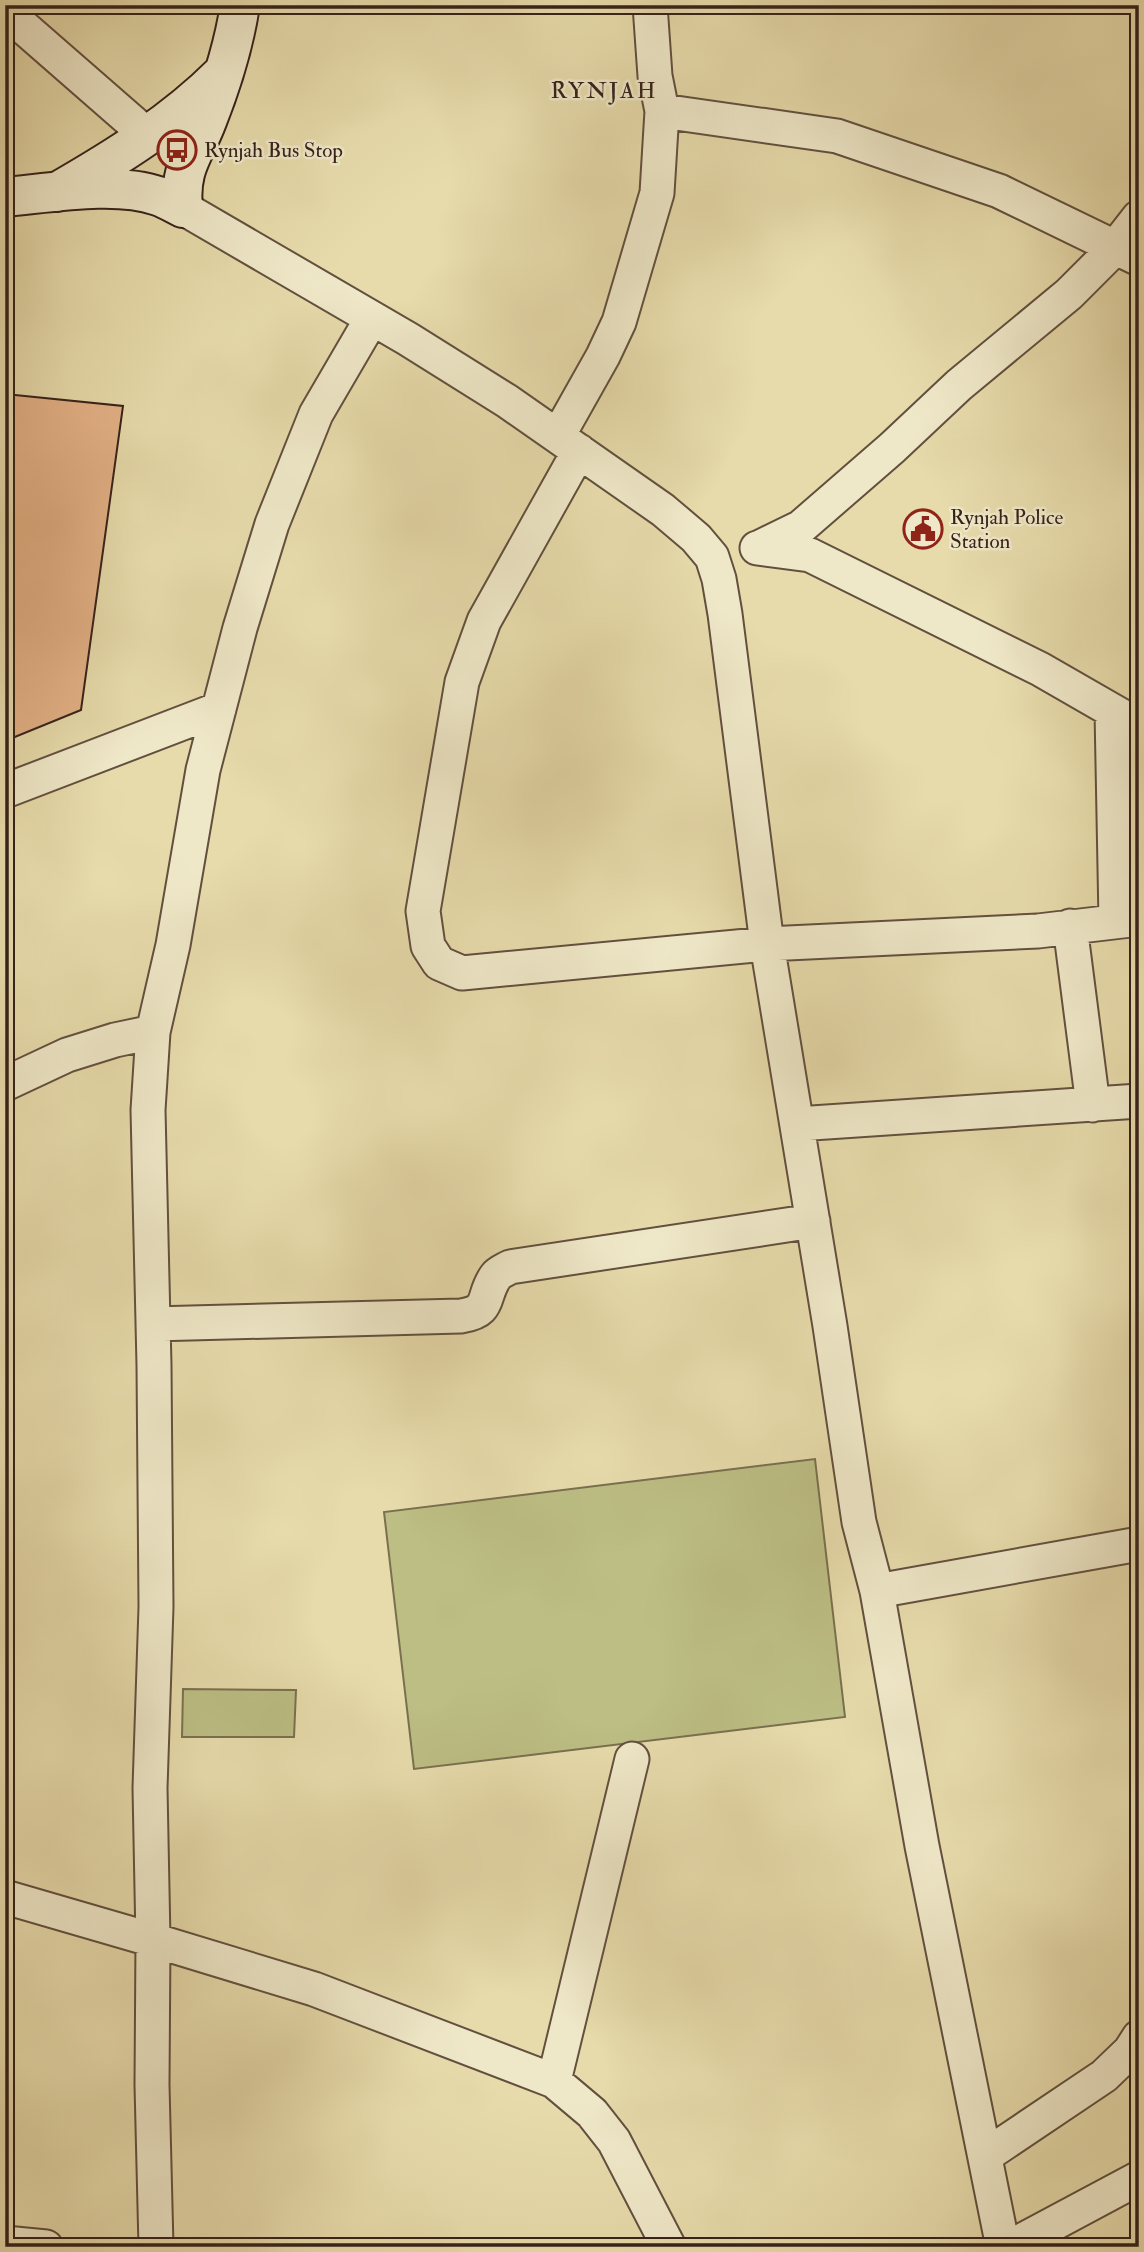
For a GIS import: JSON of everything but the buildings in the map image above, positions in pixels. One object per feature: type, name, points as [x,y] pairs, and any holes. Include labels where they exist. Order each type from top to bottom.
[{"type":"street","points":[[183,208],[181,191],[185,168],[207,123],[226,70],[240,5]]},
{"type":"street","points":[[650,5],[655,76],[662,111],[657,192],[619,322],[568,443],[484,621],[462,682],[423,911],[428,946],[439,963],[462,973],[767,944],[1038,931],[1128,919],[1125,719],[1040,669],[810,555],[758,548]]},
{"type":"street","points":[[5,11],[147,135]]},
{"type":"street","points":[[57,192],[167,122],[226,70]]},
{"type":"street","points":[[662,111],[838,136],[999,191],[1127,254]]},
{"type":"street","points":[[5,197],[105,189],[137,191],[158,196],[183,208],[372,318],[507,401],[663,510],[696,538],[712,557],[719,579],[730,649],[767,944],[859,1522],[877,1591],[922,1846],[1003,2247]]},
{"type":"street","points":[[715,565],[801,527],[960,385],[1069,294],[1127,254],[1139,217]]},
{"type":"street","points":[[156,2247],[150,1788],[156,1606],[148,1110],[153,1032],[173,945],[203,770],[240,628],[272,524],[316,414],[372,318]]},
{"type":"street","points":[[5,792],[219,709]]},
{"type":"street","points":[[1070,926],[1093,1105]]},
{"type":"street","points":[[5,1084],[67,1055],[153,1032]]},
{"type":"street","points":[[797,1124],[1139,1101]]},
{"type":"street","points":[[153,1324],[475,1314],[485,1304],[497,1275],[510,1267],[813,1221]]},
{"type":"street","points":[[877,1591],[1139,1544]]},
{"type":"street","points":[[554,2081],[632,1759]]},
{"type":"street","points":[[5,1897],[314,1989],[554,2081],[592,2113],[614,2141],[669,2247]]},
{"type":"street","points":[[985,2156],[1104,2077],[1130,2051],[1139,2037]]},
{"type":"street","points":[[1010,2247],[1139,2178]]},
{"type":"street","points":[[5,2243],[46,2247]]},
{"type":"green space","points":[[815,1459],[845,1717],[414,1769],[384,1512]]},
{"type":"green space","points":[[183,1689],[296,1690],[294,1737],[182,1737]]},
{"type":"place","name":"Rynjah Bus Stop","points":[[177,150]]},
{"type":"place","name":"Rynjah Police Station","points":[[923,529]]},
{"type":"district","name":"RYNJAH","points":[[604,90]]}]
